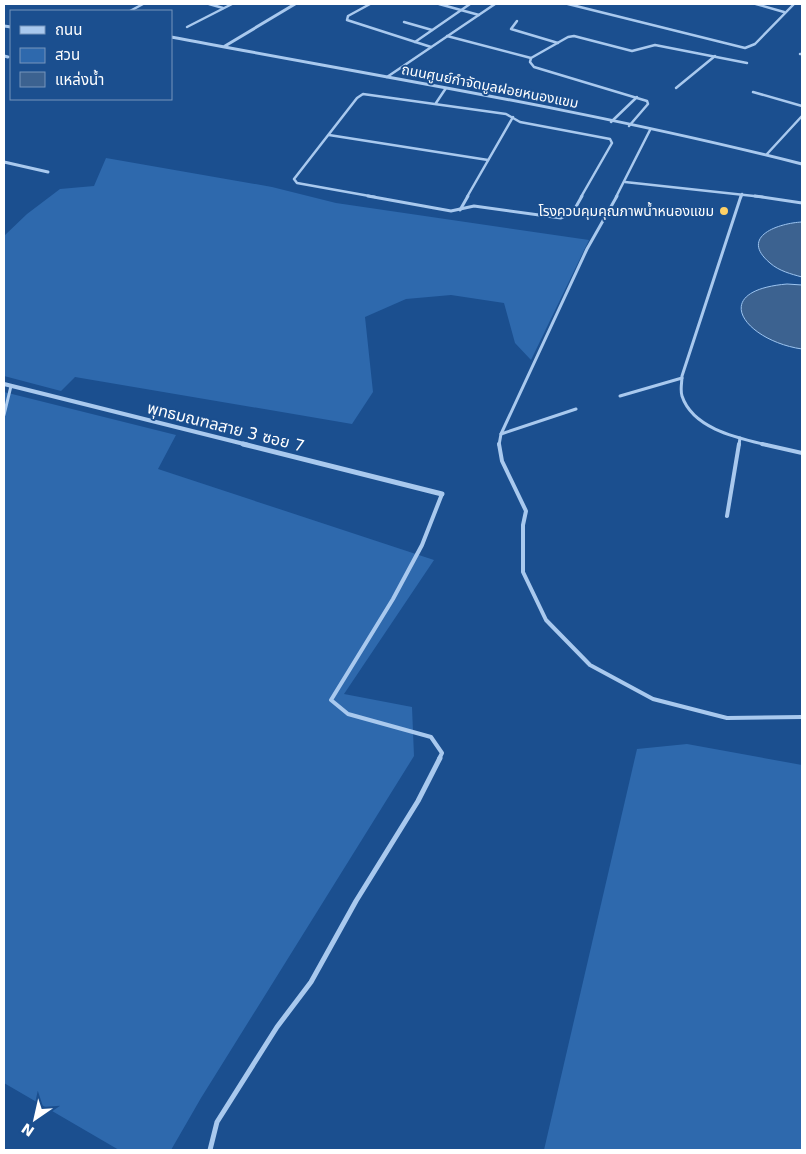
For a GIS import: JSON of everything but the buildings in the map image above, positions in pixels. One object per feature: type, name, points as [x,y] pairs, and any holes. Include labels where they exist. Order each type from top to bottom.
[{"type":"street","points":[[225,46],[295,4]]},
{"type":"street","name":"ถนนศูนย์กำจัดมูลฝอยหนองแขม","points":[[172,37],[446,88],[767,154],[802,164]]},
{"type":"street","points":[[4,56],[8,57]]},
{"type":"street","points":[[4,162],[48,172]]},
{"type":"street","name":"พุทธมณฑลสาย 3 ซอย 7","points":[[4,384],[442,494]]},
{"type":"lane","points":[[132,10],[143,4]]},
{"type":"lane","points":[[209,4],[224,8]]},
{"type":"lane","points":[[187,27],[232,4]]},
{"type":"lane","points":[[370,4],[348,16],[347,20],[431,47]]},
{"type":"lane","points":[[439,4],[479,15]]},
{"type":"lane","points":[[414,42],[470,4]]},
{"type":"lane","points":[[387,77],[495,4]]},
{"type":"lane","points":[[568,4],[740,48],[755,44],[784,12],[794,4]]},
{"type":"lane","points":[[756,4],[784,12]]},
{"type":"lane","points":[[518,21],[510,29],[558,43]]},
{"type":"lane","points":[[404,22],[432,30]]},
{"type":"lane","points":[[447,36],[530,58],[574,36],[632,51],[655,45],[747,63]]},
{"type":"lane","points":[[676,88],[714,56]]},
{"type":"lane","points":[[530,58],[530,62],[534,67],[647,101],[648,104],[630,126]]},
{"type":"lane","points":[[436,103],[446,88]]},
{"type":"lane","points":[[753,92],[802,106]]},
{"type":"lane","points":[[363,94],[436,103],[506,114],[532,124],[601,136],[610,139],[612,143],[573,212],[569,216],[561,218],[474,206],[451,211],[297,183],[294,179],[357,98],[363,94]]},
{"type":"lane","points":[[611,122],[637,97]]},
{"type":"lane","points":[[460,210],[513,118]]},
{"type":"lane","points":[[767,154],[802,118]]},
{"type":"lane","points":[[650,130],[625,182],[587,249],[501,434],[498,448],[502,461],[526,511],[523,525],[523,572],[546,620],[590,665],[653,699],[727,718],[802,717]]},
{"type":"lane","points":[[328,135],[488,160]]},
{"type":"lane","points":[[625,182],[742,194],[802,204]]},
{"type":"lane","points":[[742,194],[682,378],[682,395],[691,413],[714,428],[740,438],[802,454]]},
{"type":"lane","points":[[620,396],[682,378]]},
{"type":"lane","points":[[4,415],[11,386]]},
{"type":"lane","points":[[501,434],[576,409]]},
{"type":"lane","points":[[727,516],[740,438]]},
{"type":"lane","points":[[210,1150],[216,1122],[277,1027],[312,982],[356,902],[418,801],[442,753],[431,737],[348,714],[331,700],[393,599],[422,545],[442,494]]},
{"type":"green space","points":[[106,158],[272,187],[336,203],[589,240],[531,360],[515,343],[504,303],[451,295],[406,299],[365,317],[373,392],[352,424],[75,377],[61,391],[4,376],[4,236],[27,214],[60,189],[94,186]]},
{"type":"green space","points":[[4,392],[176,435],[158,469],[434,560],[344,694],[412,707],[414,756],[201,1098],[171,1150],[119,1150],[4,1083]]},
{"type":"green space","points":[[687,744],[802,765],[802,1150],[544,1150],[637,749]]},
{"type":"water","points":[[802,222],[802,277],[785,272],[774,266],[761,254],[758,245],[760,238],[774,228]]},
{"type":"water","points":[[787,284],[802,285],[802,349],[782,344],[765,336],[751,327],[743,316],[741,306],[747,296],[762,288]]},
{"type":"place","name":"โรงควบคุมคุณภาพน้ำหนองแขม","points":[[724,211]]}]
